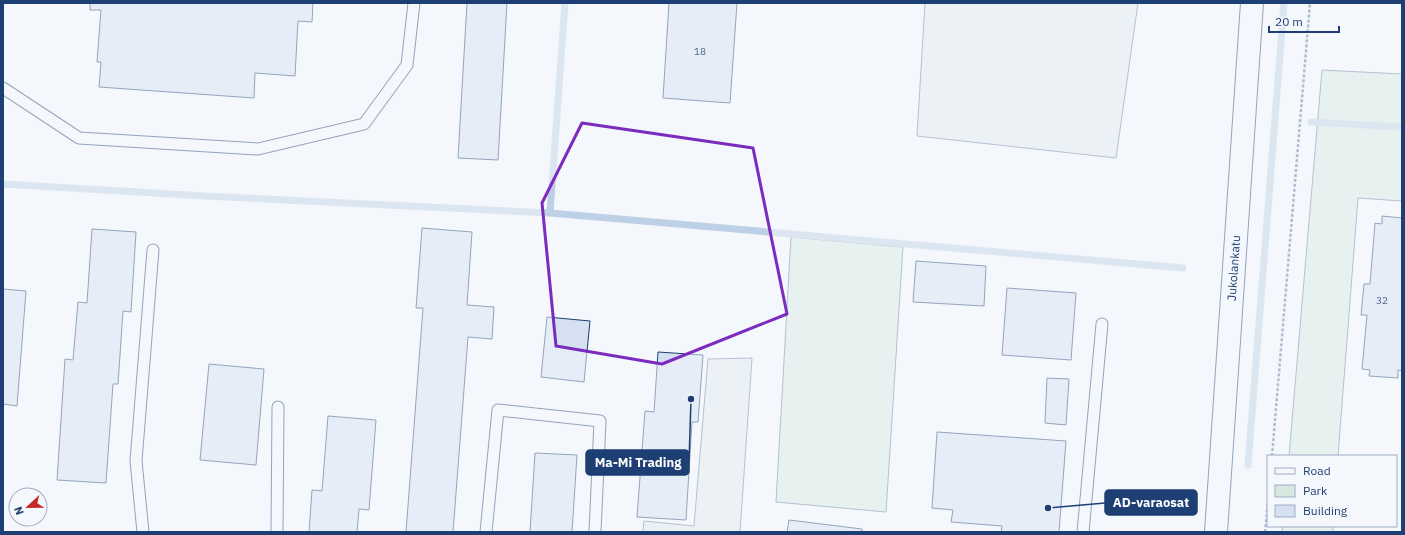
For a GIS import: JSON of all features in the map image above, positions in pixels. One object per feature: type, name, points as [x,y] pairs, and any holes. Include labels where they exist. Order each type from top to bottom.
[{"type":"main road","name":"Jukolankatu","points":[[1216,532],[1252,3]]},
{"type":"lane","points":[[3,88],[79,138],[258,149],[364,124],[408,65],[414,3]]},
{"type":"lane","points":[[143,532],[136,461],[153,250]]},
{"type":"lane","points":[[1083,532],[1102,324]]},
{"type":"lane","points":[[277,532],[278,407]]},
{"type":"lane","points":[[486,532],[498,410],[600,421],[595,532]]},
{"type":"path","points":[[1272,455],[1310,3]]},
{"type":"path","points":[[1266,532],[1267,517]]},
{"type":"highlighted area","points":[[582,123],[753,148],[787,314],[662,364],[556,346],[542,203]]},
{"type":"green space","points":[[1322,70],[1402,74],[1402,201],[1358,198],[1338,455],[1289,455]]},
{"type":"green space","points":[[791,237],[903,247],[886,512],[776,502]]},
{"type":"green space","points":[[1283,527],[1333,527],[1333,532],[1282,532]]},
{"type":"shaded area","points":[[925,3],[1138,3],[1116,158],[917,136]]},
{"type":"shaded area","points":[[752,358],[740,532],[643,532],[644,521],[694,526],[708,359]]},
{"type":"building","points":[[90,3],[313,3],[312,22],[298,21],[295,76],[255,73],[254,98],[99,87],[101,62],[97,62],[101,10],[90,10]]},
{"type":"building","points":[[467,3],[507,3],[498,160],[458,158]]},
{"type":"building","points":[[669,3],[737,3],[730,103],[663,98]]},
{"type":"building","points":[[1382,216],[1402,218],[1402,371],[1398,370],[1398,378],[1369,376],[1370,370],[1362,369],[1367,315],[1361,315],[1364,284],[1370,284],[1375,223],[1382,224]]},
{"type":"building","points":[[422,228],[472,232],[467,305],[494,307],[492,339],[468,337],[453,532],[406,532],[423,308],[416,308]]},
{"type":"building","points":[[92,229],[136,232],[131,312],[123,311],[118,384],[113,384],[106,483],[57,480],[65,359],[73,360],[78,302],[87,303]]},
{"type":"building","points":[[916,261],[986,266],[984,306],[913,302]]},
{"type":"building","points":[[1007,288],[1076,293],[1071,360],[1002,355]]},
{"type":"building","points":[[3,289],[26,291],[17,406],[3,404]]},
{"type":"building","points":[[547,317],[590,321],[584,382],[541,377]]},
{"type":"building","points":[[658,352],[703,355],[698,422],[692,422],[686,520],[637,517],[645,411],[654,412]]},
{"type":"building","points":[[209,364],[264,369],[256,465],[200,460]]},
{"type":"building","points":[[1047,378],[1069,379],[1066,425],[1045,423]]},
{"type":"building","points":[[328,416],[376,420],[369,510],[359,509],[357,532],[309,532],[312,490],[322,491]]},
{"type":"building","points":[[937,432],[1066,441],[1059,532],[1001,532],[1002,526],[951,522],[953,510],[932,508]]},
{"type":"building","points":[[535,453],[577,455],[572,532],[530,532]]},
{"type":"building","points":[[789,520],[862,529],[862,532],[787,532]]},
{"type":"waterway","points":[[550,213],[565,3]]},
{"type":"waterway","points":[[1248,465],[1284,3]]},
{"type":"waterway","points":[[1311,122],[1402,127]]},
{"type":"waterway","points":[[3,184],[205,196],[550,213],[1183,268]]},
{"type":"place","name":"Ma-Mi Trading","points":[[691,399]]},
{"type":"place","name":"AD-varaosat","points":[[1048,508]]}]
